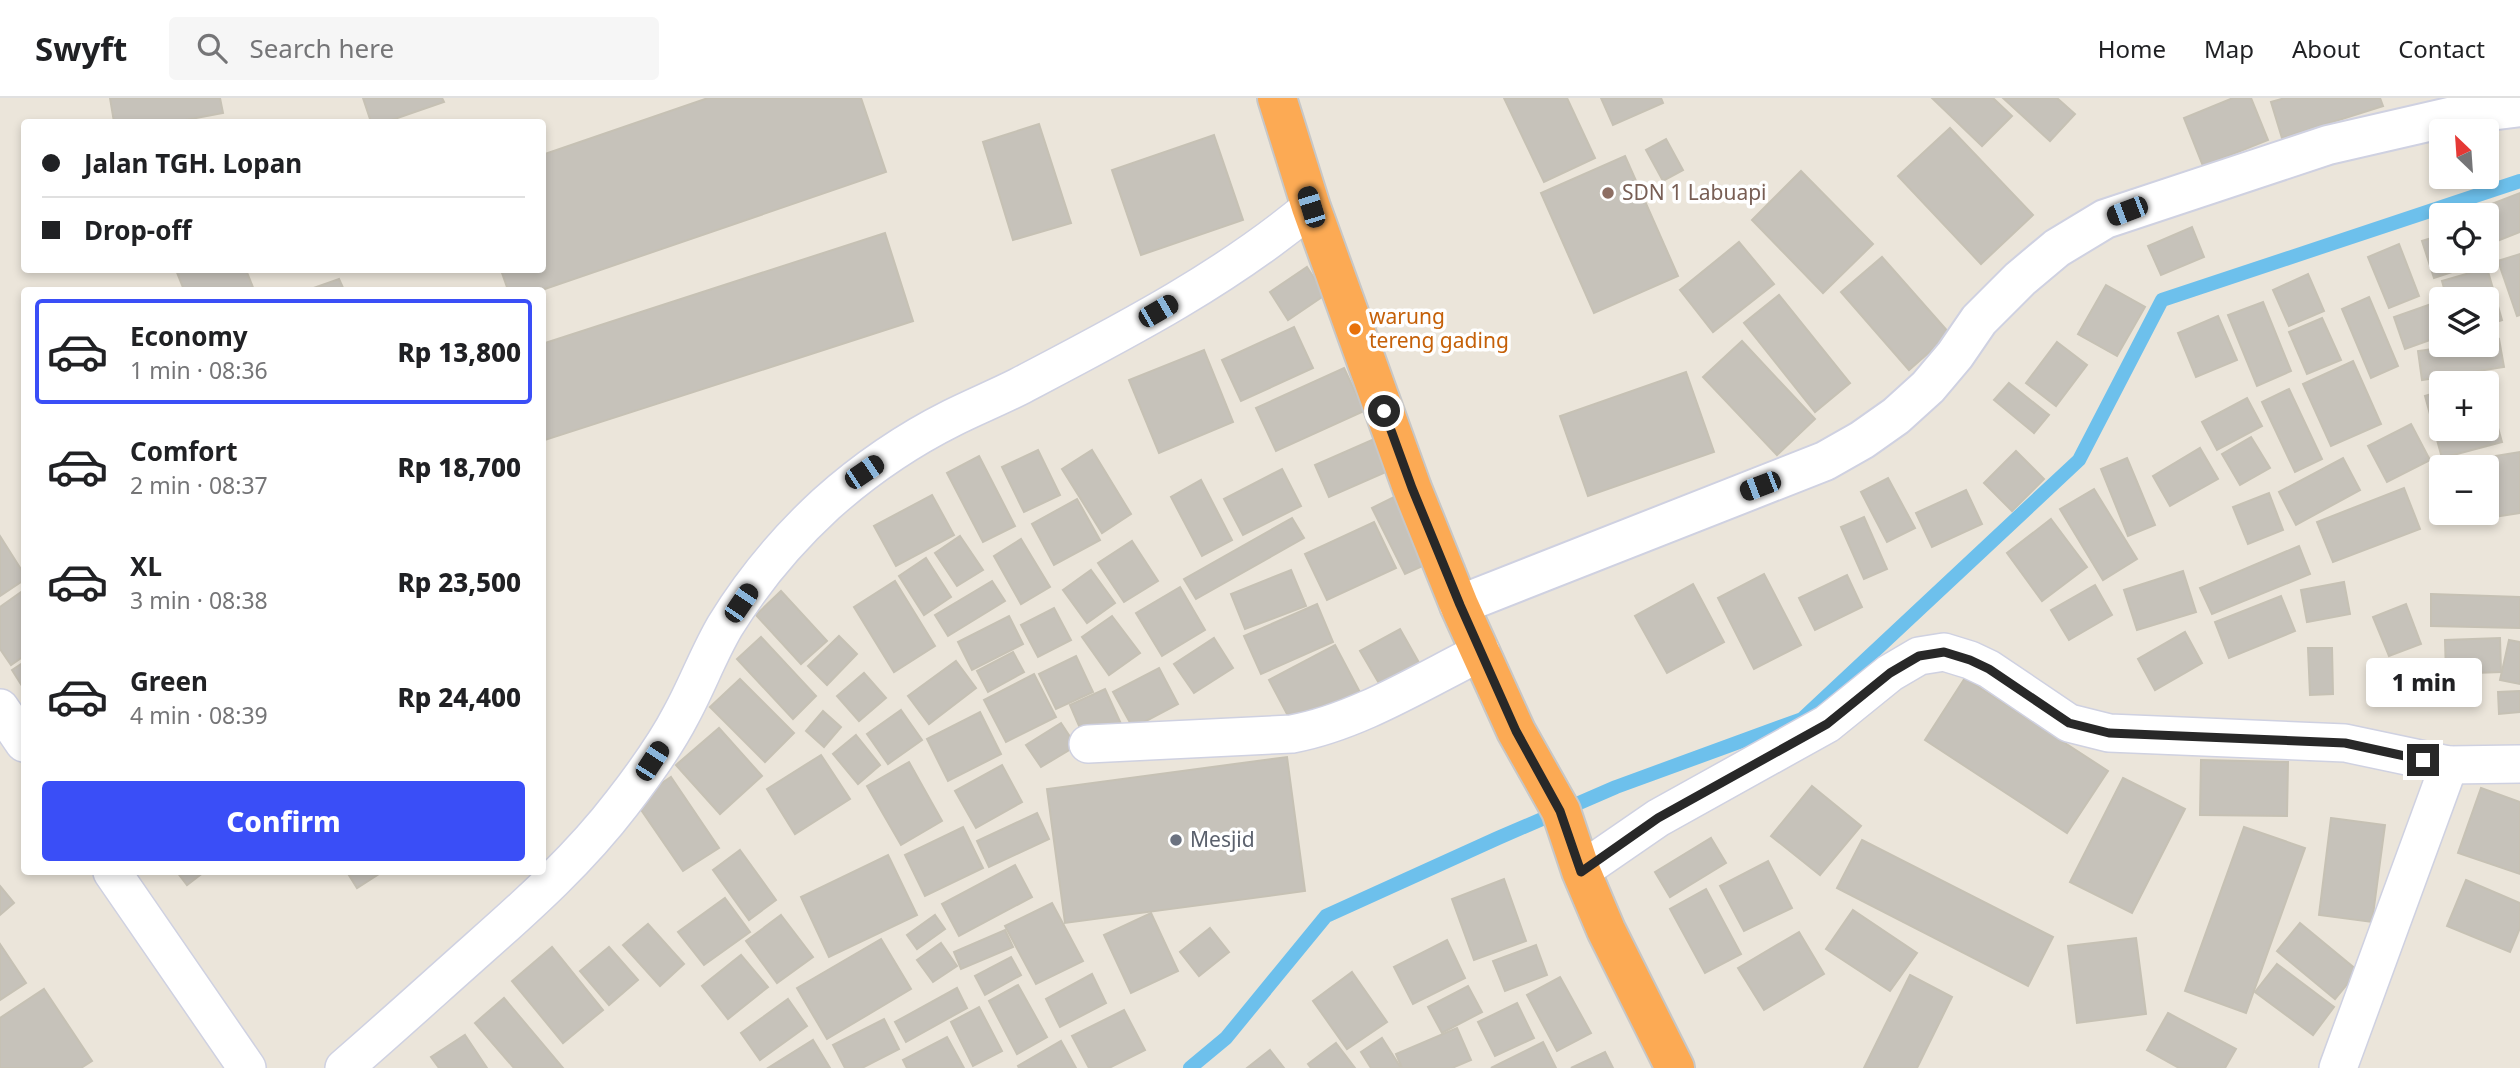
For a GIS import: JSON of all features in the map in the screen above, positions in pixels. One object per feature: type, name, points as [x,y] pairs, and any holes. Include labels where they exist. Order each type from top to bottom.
[{"type":"highway","points":[[1278,98],[1311,207],[1412,488],[1516,731],[1560,811],[1605,930],[1675,1068]]},
{"type":"street","points":[[1460,605],[1815,465],[1862,440],[1896,416],[1928,387],[1955,355],[1979,320],[2020,279],[2056,248],[2105,219],[2328,145],[2458,115],[2520,107]]},
{"type":"street","points":[[344,1068],[551,884],[587,846],[637,783],[681,717],[726,624],[748,592],[789,542],[825,505],[864,472],[907,443],[951,418],[999,397],[1091,349],[1181,298],[1269,242],[1311,207]]},
{"type":"street","points":[[1088,744],[1292,734],[1318,729],[1347,718],[1481,652]]},
{"type":"street","points":[[1581,872],[1658,818],[1827,724],[1890,673],[1919,656],[1944,652],[1989,669],[2069,723],[2109,733],[2345,743],[2449,765],[2520,764]]},
{"type":"street","points":[[0,708],[21,739]]},
{"type":"street","points":[[2338,1068],[2449,765]]},
{"type":"street","points":[[114,875],[247,1068]]},
{"type":"building","points":[[110,98],[220,98],[223,113],[191,119],[114,119]]},
{"type":"building","points":[[363,98],[442,98],[444,102],[395,119],[370,119]]},
{"type":"building","points":[[708,98],[861,98],[886,172],[546,289],[507,287],[502,273],[546,273],[546,154]]},
{"type":"building","points":[[1504,98],[1567,98],[1595,158],[1544,182]]},
{"type":"building","points":[[1601,98],[1661,98],[1663,103],[1613,125]]},
{"type":"building","points":[[1932,98],[1993,98],[2012,116],[1982,146]]},
{"type":"building","points":[[2003,98],[2057,98],[2075,114],[2050,141]]},
{"type":"building","points":[[2233,98],[2251,98],[2268,140],[2203,166],[2184,118]]},
{"type":"building","points":[[2285,98],[2380,98],[2383,106],[2282,138],[2271,102]]},
{"type":"building","points":[[1039,124],[1071,223],[1013,240],[983,142]]},
{"type":"building","points":[[1950,128],[2033,215],[1981,264],[1898,176]]},
{"type":"building","points":[[1214,135],[1243,220],[1141,255],[1112,170]]},
{"type":"building","points":[[1666,139],[1683,170],[1663,181],[1646,150]]},
{"type":"building","points":[[1625,156],[1678,276],[1594,313],[1541,193]]},
{"type":"building","points":[[1801,171],[1873,244],[1823,293],[1752,220]]},
{"type":"building","points":[[2520,193],[2520,232],[2499,240],[2499,203],[2494,203]]},
{"type":"building","points":[[2192,227],[2204,257],[2161,275],[2148,246]]},
{"type":"building","points":[[885,233],[913,321],[546,440],[546,343]]},
{"type":"building","points":[[2429,239],[2429,263],[2422,241]]},
{"type":"building","points":[[1739,242],[1774,284],[1713,332],[1680,290]]},
{"type":"building","points":[[2399,244],[2419,296],[2389,308],[2368,257]]},
{"type":"building","points":[[2520,254],[2520,315],[2517,316],[2499,261]]},
{"type":"building","points":[[1882,257],[1950,334],[1909,370],[1841,292]]},
{"type":"building","points":[[1307,267],[1325,295],[1288,320],[1270,292]]},
{"type":"building","points":[[177,273],[247,273],[253,287],[183,287]]},
{"type":"building","points":[[2432,273],[2449,273],[2434,278]]},
{"type":"building","points":[[2470,273],[2488,273],[2492,287],[2444,287],[2442,281]]},
{"type":"building","points":[[2308,274],[2324,311],[2289,326],[2273,290]]},
{"type":"building","points":[[339,279],[343,287],[316,287]]},
{"type":"building","points":[[2106,285],[2145,307],[2117,356],[2078,334]]},
{"type":"building","points":[[1779,295],[1850,383],[1815,412],[1744,323]]},
{"type":"building","points":[[2369,297],[2398,366],[2371,378],[2342,309]]},
{"type":"building","points":[[2263,302],[2291,371],[2257,386],[2228,315]]},
{"type":"building","points":[[2429,305],[2429,340],[2405,349],[2394,317]]},
{"type":"building","points":[[2218,316],[2237,360],[2196,377],[2178,333]]},
{"type":"building","points":[[2322,318],[2341,360],[2307,374],[2289,332]]},
{"type":"building","points":[[1294,327],[1313,368],[1241,401],[1222,360]]},
{"type":"building","points":[[2499,339],[2504,367],[2479,371],[2429,371],[2429,379],[2422,380],[2418,351],[2429,349],[2429,357],[2499,357]]},
{"type":"building","points":[[1742,341],[1815,419],[1777,455],[1703,377]]},
{"type":"building","points":[[2057,342],[2087,365],[2056,406],[2026,383]]},
{"type":"building","points":[[1204,350],[1233,422],[1159,453],[1129,380]]},
{"type":"building","points":[[2353,361],[2381,424],[2331,446],[2303,384]]},
{"type":"building","points":[[1344,368],[1364,411],[1276,451],[1256,408]]},
{"type":"building","points":[[1686,372],[1714,452],[1588,496],[1560,416]]},
{"type":"building","points":[[2009,383],[2049,415],[2034,433],[1994,400]]},
{"type":"building","points":[[2289,389],[2322,459],[2295,472],[2262,402]]},
{"type":"building","points":[[2429,395],[2429,411],[2425,396]]},
{"type":"building","points":[[2247,398],[2262,426],[2217,450],[2202,422]]},
{"type":"building","points":[[2411,424],[2429,461],[2387,482],[2368,446]]},
{"type":"building","points":[[2499,431],[2502,442],[2453,455],[2441,455],[2437,441],[2499,441]]},
{"type":"building","points":[[1381,436],[1395,468],[1329,497],[1315,465]]},
{"type":"building","points":[[2251,437],[2270,468],[2240,485],[2222,454]]},
{"type":"building","points":[[2200,448],[2218,479],[2170,506],[2153,476]]},
{"type":"building","points":[[1038,450],[1060,495],[1024,512],[1002,467]]},
{"type":"building","points":[[1092,450],[1131,514],[1102,533],[1062,469]]},
{"type":"building","points":[[2016,451],[2044,479],[2012,511],[1984,483]]},
{"type":"building","points":[[2520,452],[2520,513],[2499,516],[2499,455]]},
{"type":"building","points":[[979,456],[1015,526],[983,542],[947,473]]},
{"type":"building","points":[[2127,458],[2155,525],[2128,536],[2101,469]]},
{"type":"building","points":[[2343,458],[2360,490],[2296,525],[2279,492]]},
{"type":"building","points":[[1282,469],[1301,506],[1243,535],[1224,499]]},
{"type":"building","points":[[1888,478],[1915,528],[1887,542],[1861,492]]},
{"type":"building","points":[[1201,480],[1232,540],[1202,556],[1171,497]]},
{"type":"building","points":[[2404,488],[2420,529],[2333,562],[2317,522]]},
{"type":"building","points":[[2094,489],[2137,559],[2103,580],[2060,509]]},
{"type":"building","points":[[1966,490],[1982,524],[1932,547],[1916,513]]},
{"type":"building","points":[[1406,491],[1438,559],[1405,574],[1372,508]]},
{"type":"building","points":[[2269,493],[2283,530],[2248,544],[2233,507]]},
{"type":"building","points":[[932,495],[954,535],[896,566],[874,526]]},
{"type":"building","points":[[1077,499],[1100,540],[1054,565],[1032,524]]},
{"type":"building","points":[[1864,517],[1887,569],[1864,579],[1841,527]]},
{"type":"building","points":[[1292,518],[1304,538],[1196,599],[1184,579]]},
{"type":"building","points":[[2051,519],[2087,567],[2042,601],[2007,553]]},
{"type":"building","points":[[1374,522],[1396,568],[1327,600],[1305,554]]},
{"type":"building","points":[[0,536],[21,569],[21,582],[0,596]]},
{"type":"building","points":[[960,536],[983,570],[957,586],[935,553]]},
{"type":"building","points":[[1021,539],[1050,587],[1021,604],[994,556]]},
{"type":"building","points":[[1132,541],[1158,581],[1124,602],[1098,563]]},
{"type":"building","points":[[2299,546],[2310,574],[2212,614],[2200,588]]},
{"type":"building","points":[[926,558],[951,597],[924,615],[899,576]]},
{"type":"building","points":[[1091,570],[1115,603],[1087,623],[1063,590]]},
{"type":"building","points":[[1291,570],[1306,606],[1245,629],[1231,594]]},
{"type":"building","points":[[2183,571],[2196,612],[2137,630],[2124,590]]},
{"type":"building","points":[[1764,574],[1801,645],[1754,669],[1718,598]]},
{"type":"building","points":[[1847,575],[1862,607],[1815,630],[1799,598]]},
{"type":"building","points":[[895,581],[935,646],[894,672],[854,607]]},
{"type":"building","points":[[992,581],[1005,601],[948,636],[935,615]]},
{"type":"building","points":[[2344,582],[2350,614],[2307,622],[2301,590]]},
{"type":"building","points":[[1693,584],[1724,642],[1667,673],[1635,616]]},
{"type":"building","points":[[2095,585],[2112,615],[2069,640],[2051,610]]},
{"type":"building","points":[[1180,587],[1205,630],[1162,656],[1136,613]]},
{"type":"building","points":[[781,591],[827,641],[801,664],[756,615]]},
{"type":"building","points":[[21,592],[21,658],[11,665],[0,649],[0,607]]},
{"type":"building","points":[[2431,594],[2520,597],[2520,628],[2431,626]]},
{"type":"building","points":[[2281,596],[2295,631],[2229,658],[2215,622]]},
{"type":"building","points":[[1317,604],[1333,642],[1261,674],[1244,636]]},
{"type":"building","points":[[2406,604],[2421,644],[2389,656],[2373,617]]},
{"type":"building","points":[[1054,608],[1071,640],[1038,657],[1021,625]]},
{"type":"building","points":[[1009,616],[1023,644],[972,670],[958,642]]},
{"type":"building","points":[[1112,616],[1140,653],[1109,675],[1082,637]]},
{"type":"building","points":[[1400,629],[1426,675],[1387,697],[1360,651]]},
{"type":"building","points":[[2185,632],[2202,663],[2155,690],[2138,659]]},
{"type":"building","points":[[839,636],[857,654],[827,685],[808,666]]},
{"type":"building","points":[[761,637],[816,696],[793,719],[737,659]]},
{"type":"building","points":[[1214,638],[1233,668],[1194,693],[1174,664]]},
{"type":"building","points":[[2500,638],[2501,672],[2446,674],[2445,640]]},
{"type":"building","points":[[2509,640],[2520,642],[2520,684],[2500,680]]},
{"type":"building","points":[[1335,645],[1362,696],[1296,731],[1269,680]]},
{"type":"building","points":[[2308,648],[2332,648],[2333,694],[2310,695]]},
{"type":"building","points":[[1013,652],[1024,672],[988,692],[977,671]]},
{"type":"building","points":[[1076,656],[1093,692],[1056,709],[1039,674]]},
{"type":"building","points":[[956,661],[976,688],[929,724],[908,696]]},
{"type":"building","points":[[21,664],[21,684],[12,670]]},
{"type":"building","points":[[1159,668],[1178,704],[1133,728],[1113,692]]},
{"type":"building","points":[[864,673],[886,698],[859,721],[837,696]]},
{"type":"building","points":[[1034,674],[1056,717],[1006,742],[984,700]]},
{"type":"building","points":[[1965,678],[2108,771],[2067,833],[1925,740]]},
{"type":"building","points":[[740,679],[794,733],[765,762],[710,707]]},
{"type":"building","points":[[1105,689],[1122,726],[1086,742],[1070,705]]},
{"type":"building","points":[[2520,691],[2520,712],[2499,714],[2498,692]]},
{"type":"building","points":[[901,710],[922,740],[888,764],[867,734]]},
{"type":"building","points":[[823,711],[841,727],[824,747],[806,731]]},
{"type":"building","points":[[980,712],[1001,754],[948,781],[927,739]]},
{"type":"building","points":[[1061,723],[1076,746],[1041,767],[1026,745]]},
{"type":"building","points":[[719,728],[762,776],[720,814],[676,765]]},
{"type":"building","points":[[856,735],[880,765],[858,784],[833,754]]},
{"type":"building","points":[[821,755],[850,799],[795,834],[767,789]]},
{"type":"building","name":"Mesjid","points":[[1287,757],[1305,891],[1065,923],[1047,789]]},
{"type":"building","points":[[2201,760],[2288,762],[2287,816],[2200,815]]},
{"type":"building","points":[[909,762],[942,821],[901,845],[867,786]]},
{"type":"building","points":[[1002,765],[1022,802],[976,828],[955,791]]},
{"type":"building","points":[[671,777],[719,848],[683,871],[635,801]]},
{"type":"building","points":[[2123,778],[2185,809],[2132,913],[2070,882]]},
{"type":"building","points":[[1812,786],[1861,826],[1820,875],[1771,836]]},
{"type":"building","points":[[2481,788],[2520,802],[2520,874],[2458,853]]},
{"type":"building","points":[[1037,813],[1049,839],[989,867],[977,841]]},
{"type":"building","points":[[2331,818],[2385,825],[2372,922],[2319,915]]},
{"type":"building","points":[[963,827],[983,868],[925,896],[905,855]]},
{"type":"building","points":[[2244,827],[2305,848],[2246,1013],[2185,991]]},
{"type":"building","points":[[1711,838],[1726,863],[1670,897],[1655,872]]},
{"type":"building","points":[[1862,840],[2053,937],[2028,986],[1837,888]]},
{"type":"building","points":[[740,850],[776,900],[749,920],[713,870]]},
{"type":"building","points":[[888,855],[917,915],[829,957],[801,897]]},
{"type":"building","points":[[1768,861],[1792,908],[1744,931],[1720,886]]},
{"type":"building","points":[[1015,865],[1032,897],[959,936],[942,904]]},
{"type":"building","points":[[179,875],[200,875],[187,885]]},
{"type":"building","points":[[349,875],[377,875],[357,888]]},
{"type":"building","points":[[1504,879],[1526,941],[1474,960],[1452,899]]},
{"type":"building","points":[[2466,880],[2520,903],[2520,928],[2510,952],[2447,926]]},
{"type":"building","points":[[0,886],[14,903],[0,915]]},
{"type":"building","points":[[1706,889],[1741,954],[1705,973],[1670,909]]},
{"type":"building","points":[[725,898],[750,932],[704,965],[678,932]]},
{"type":"building","points":[[1052,903],[1083,961],[1036,984],[1005,926]]},
{"type":"building","points":[[1853,910],[1917,953],[1890,991],[1826,949]]},
{"type":"building","points":[[1151,913],[1178,971],[1131,993],[1104,935]]},
{"type":"building","points":[[781,915],[813,957],[777,983],[746,941]]},
{"type":"building","points":[[935,915],[945,929],[917,949],[907,935]]},
{"type":"building","points":[[2300,923],[2358,971],[2335,999],[2277,951]]},
{"type":"building","points":[[648,924],[684,964],[660,986],[623,945]]},
{"type":"building","points":[[1210,928],[1229,952],[1199,976],[1180,952]]},
{"type":"building","points":[[1005,930],[1013,947],[961,969],[954,952]]},
{"type":"building","points":[[1799,932],[1824,974],[1764,1010],[1738,968]]},
{"type":"building","points":[[2136,938],[2146,1014],[2077,1023],[2068,946]]},
{"type":"building","points":[[881,939],[911,989],[827,1039],[797,988]]},
{"type":"building","points":[[1447,940],[1465,978],[1413,1004],[1394,967]]},
{"type":"building","points":[[941,943],[957,966],[933,982],[917,960]]},
{"type":"building","points":[[0,944],[26,983],[0,1000]]},
{"type":"building","points":[[1536,945],[1547,975],[1505,991],[1493,961]]},
{"type":"building","points":[[552,947],[603,1010],[563,1043],[512,981]]},
{"type":"building","points":[[609,947],[638,980],[609,1005],[580,971]]},
{"type":"building","points":[[741,955],[768,987],[728,1019],[702,986]]},
{"type":"building","points":[[1011,957],[1021,975],[985,995],[975,976]]},
{"type":"building","points":[[2277,964],[2334,1007],[2313,1035],[2255,992]]},
{"type":"building","points":[[1352,972],[1387,1022],[1347,1049],[1313,1001]]},
{"type":"building","points":[[1092,974],[1106,1003],[1060,1027],[1046,999]]},
{"type":"building","points":[[1910,975],[1952,997],[1917,1068],[1864,1068]]},
{"type":"building","points":[[1560,977],[1591,1033],[1557,1051],[1527,995]]},
{"type":"building","points":[[1018,985],[1047,1037],[1017,1054],[989,1001]]},
{"type":"building","points":[[1468,986],[1482,1012],[1442,1033],[1428,1007]]},
{"type":"building","points":[[957,988],[967,1008],[906,1042],[895,1022]]},
{"type":"building","points":[[44,989],[92,1061],[81,1068],[0,1068],[0,1018]]},
{"type":"building","points":[[504,998],[563,1068],[514,1068],[475,1023]]},
{"type":"building","points":[[788,999],[807,1026],[760,1060],[741,1033]]},
{"type":"building","points":[[1517,1003],[1534,1038],[1495,1056],[1478,1022]]},
{"type":"building","points":[[979,1007],[1002,1051],[973,1066],[951,1022]]},
{"type":"building","points":[[1124,1010],[1145,1050],[1109,1068],[1089,1068],[1072,1036]]},
{"type":"building","points":[[2168,1013],[2236,1049],[2225,1068],[2179,1068],[2147,1050]]},
{"type":"building","points":[[884,1019],[899,1049],[862,1068],[845,1068],[833,1045]]},
{"type":"building","points":[[1457,1028],[1471,1060],[1452,1068],[1402,1068],[1396,1054]]},
{"type":"building","points":[[465,1035],[487,1068],[439,1068],[431,1057]]},
{"type":"building","points":[[947,1037],[964,1068],[907,1068],[903,1060]]},
{"type":"building","points":[[1382,1038],[1401,1068],[1371,1068],[1361,1052]]},
{"type":"building","points":[[813,1040],[830,1068],[768,1068]]},
{"type":"building","points":[[1061,1041],[1076,1068],[1019,1068],[1018,1066]]},
{"type":"building","points":[[1543,1042],[1556,1068],[1491,1068]]},
{"type":"building","points":[[1336,1043],[1355,1068],[1311,1068],[1308,1064]]},
{"type":"building","points":[[1270,1050],[1284,1068],[1247,1068]]},
{"type":"building","points":[[1605,1052],[1613,1068],[1571,1068]]},
{"type":"waterway","points":[[1190,1068],[1226,1038],[1326,916],[1616,787],[1802,719],[2079,460],[2162,300],[2520,181]]},
{"type":"place","name":"SDN 1 Labuapi","points":[[1608,193]]},
{"type":"place","name":"warung tereng gading","points":[[1355,329]]},
{"type":"place","name":"Mesjid","points":[[1176,840]]},
{"type":"route","points":[[1384,411],[1460,605],[1516,731],[1560,811],[1581,872],[1658,818],[1827,724],[1890,673],[1919,656],[1944,652],[1989,669],[2069,723],[2109,733],[2345,743],[2423,760]]}]
